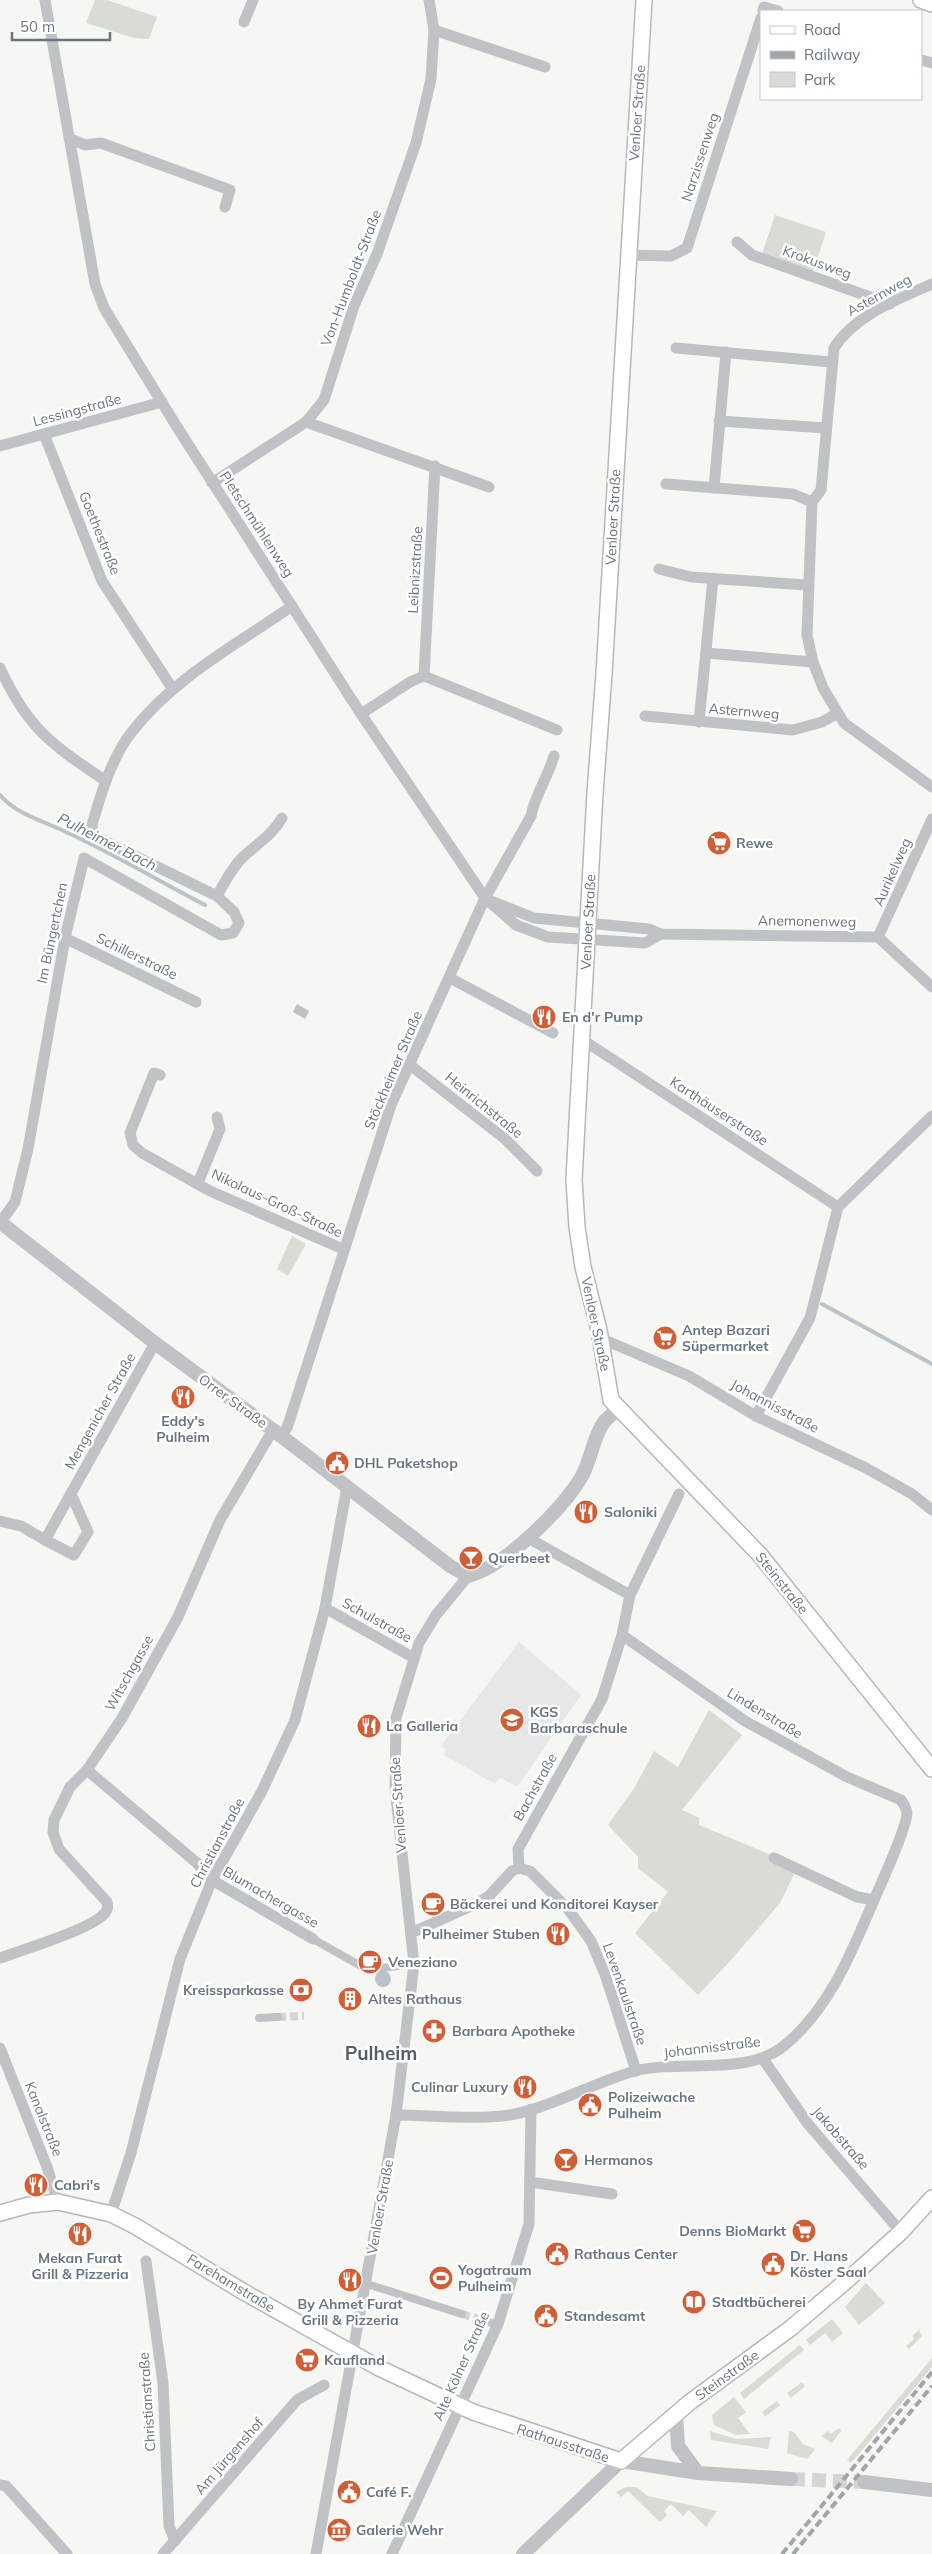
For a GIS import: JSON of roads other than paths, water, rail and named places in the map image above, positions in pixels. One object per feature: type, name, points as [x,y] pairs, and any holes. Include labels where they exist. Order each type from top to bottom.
[{"type":"main road","points":[[921,0],[932,4]]},
{"type":"main road","name":"Venloer Straße","points":[[618,1409],[611,1400],[600,1338],[583,1268],[577,1227],[574,1180],[583,1040],[587,932],[644,1]]},
{"type":"main road","name":"Steinstraße","points":[[618,1409],[732,1524],[760,1555],[932,1769]]},
{"type":"main road","name":"Steinstraße","points":[[621,2461],[676,2414],[791,2328],[902,2232],[932,2198]]},
{"type":"main road","name":"Farehamstraße","points":[[0,2213],[29,2205],[58,2202],[111,2214],[135,2226],[242,2291],[351,2352]]},
{"type":"main road","name":"Rathausstraße","points":[[351,2352],[460,2407],[574,2448],[621,2461]]},
{"type":"street","name":"Pletschmühlenweg","points":[[45,0],[95,284],[104,308],[212,483],[360,714],[485,898],[499,912],[526,930],[554,938],[587,932]]},
{"type":"street","points":[[244,22],[253,0]]},
{"type":"street","name":"Von-Humboldt-Straße","points":[[212,483],[306,422],[324,400],[354,306],[377,254],[416,143],[431,79],[434,30],[429,0]]},
{"type":"street","points":[[763,10],[764,7],[774,10]]},
{"type":"street","name":"Narzissenweg","points":[[628,256],[671,256],[687,248],[760,21]]},
{"type":"street","points":[[434,30],[545,67]]},
{"type":"street","points":[[69,138],[85,145],[101,143],[230,190],[226,208]]},
{"type":"street","name":"Krokusweg","points":[[737,242],[752,255],[890,304]]},
{"type":"street","name":"Asternweg","points":[[932,284],[860,321],[842,334],[834,348],[831,362],[821,490],[812,502],[807,585],[807,635],[813,662],[823,688],[844,723],[932,787]]},
{"type":"street","points":[[676,348],[831,362]]},
{"type":"street","points":[[714,488],[726,352]]},
{"type":"street","name":"Lessingstraße","points":[[0,446],[162,402]]},
{"type":"street","points":[[719,421],[826,428]]},
{"type":"street","points":[[306,422],[435,466],[489,487]]},
{"type":"street","name":"Goethestraße","points":[[44,434],[102,582],[172,688]]},
{"type":"street","name":"Leibnizstraße","points":[[424,676],[435,466]]},
{"type":"street","points":[[666,484],[793,494],[812,502]]},
{"type":"street","points":[[659,569],[691,577],[807,585]]},
{"type":"street","points":[[699,722],[713,579]]},
{"type":"street","name":"Im Büngertchen","points":[[0,1222],[16,1202],[28,1149],[65,938],[84,858],[221,935],[233,933],[239,923],[234,912],[217,896],[98,838],[93,832],[92,825],[106,781],[130,735],[172,688],[292,606]]},
{"type":"street","points":[[706,653],[813,662]]},
{"type":"street","points":[[0,668],[10,689],[32,724],[57,748],[106,781]]},
{"type":"street","points":[[360,714],[410,682],[424,676],[557,730]]},
{"type":"street","name":"Asternweg","points":[[645,716],[793,730],[822,722],[838,713]]},
{"type":"street","name":"Stöckheimer Straße","points":[[277,1433],[287,1428],[343,1249],[391,1105],[485,898],[531,816],[533,803],[548,774],[554,756]]},
{"type":"street","points":[[217,896],[230,872],[241,859],[275,831],[282,818]]},
{"type":"street","name":"Aurikelweg","points":[[878,937],[932,819]]},
{"type":"street","points":[[485,898],[534,918],[587,932]]},
{"type":"street","name":"Anemonenweg","points":[[587,932],[648,929],[661,934],[878,937]]},
{"type":"street","points":[[878,937],[932,987]]},
{"type":"street","name":"Schillerstraße","points":[[65,938],[196,1002]]},
{"type":"street","points":[[450,978],[553,1033]]},
{"type":"street","name":"Karthäuserstraße","points":[[583,1040],[838,1207]]},
{"type":"street","name":"Heinrichstraße","points":[[410,1065],[505,1139],[537,1171]]},
{"type":"street","name":"Nikolaus-Groß-Straße","points":[[160,1075],[154,1072],[130,1133],[133,1145],[142,1153],[210,1191],[343,1249]]},
{"type":"street","name":"Nikolaus-Groß-Straße","points":[[198,1183],[220,1129],[217,1116]]},
{"type":"street","points":[[756,1416],[810,1318],[838,1207],[932,1116]]},
{"type":"street","name":"Orrer Straße","points":[[0,1222],[155,1344],[277,1433],[450,1566],[468,1576]]},
{"type":"street","name":"Johannisstraße","points":[[600,1338],[689,1376],[756,1416],[866,1468],[912,1494],[932,1510]]},
{"type":"street","name":"Mengenicher Straße","points":[[45,1540],[155,1344]]},
{"type":"street","name":"Venloer Straße","points":[[316,2554],[351,2352],[367,2284],[396,2115],[414,1964],[395,1788],[394,1744],[396,1718],[419,1644],[436,1615],[468,1576],[480,1573],[528,1538],[557,1510],[583,1473],[604,1423],[618,1409]]},
{"type":"street","name":"Witschgasse","points":[[0,1958],[71,1932],[104,1915],[108,1909],[107,1902],[59,1849],[53,1832],[54,1820],[70,1787],[87,1770],[122,1718],[178,1617],[220,1520],[277,1433]]},
{"type":"street","name":"Christianstraße","points":[[111,2214],[131,2153],[180,1959],[212,1880],[262,1791],[295,1720],[325,1608],[348,1488]]},
{"type":"street","points":[[0,1521],[21,1526],[74,1555],[88,1532],[71,1494]]},
{"type":"street","name":"Bachstraße","points":[[519,1868],[518,1849],[602,1699],[622,1635],[630,1595],[679,1494]]},
{"type":"street","points":[[528,1538],[630,1595]]},
{"type":"street","name":"Schulstraße","points":[[325,1608],[414,1658]]},
{"type":"street","name":"Lindenstraße","points":[[622,1635],[745,1721],[847,1777],[901,1800]]},
{"type":"street","name":"Blumachergasse","points":[[87,1770],[126,1800],[212,1880],[368,1970],[414,1964]]},
{"type":"street","name":"Johannisstraße","points":[[396,2115],[503,2116],[531,2109],[636,2071],[763,2059],[784,2046],[801,2030],[826,1999],[846,1962],[874,1900],[907,1815],[905,1805],[901,1800]]},
{"type":"street","points":[[774,1858],[857,1896],[874,1900]]},
{"type":"street","points":[[411,1933],[478,1903],[489,1896],[503,1879],[519,1868]]},
{"type":"street","name":"Levenkaulstraße","points":[[519,1868],[530,1871],[568,1908],[591,1941],[606,1977],[636,2071]]},
{"type":"street","points":[[258,2018],[278,2017]]},
{"type":"street","name":"Kanalstraße","points":[[0,2048],[47,2167],[58,2202]]},
{"type":"street","name":"Jakobstraße","points":[[763,2059],[808,2124],[902,2232]]},
{"type":"street","name":"Alte Kölner Straße","points":[[392,2554],[498,2325],[529,2224],[531,2109]]},
{"type":"street","points":[[530,2182],[612,2194]]},
{"type":"street","name":"Christianstraße","points":[[146,2261],[164,2383],[170,2526],[175,2540]]},
{"type":"street","points":[[367,2284],[462,2314]]},
{"type":"street","points":[[482,2320],[498,2325]]},
{"type":"street","name":"Am Jürgenshof","points":[[163,2554],[296,2400],[324,2385]]},
{"type":"street","points":[[676,2414],[675,2435],[678,2446],[698,2473]]},
{"type":"street","name":"Rathausstraße","points":[[621,2461],[698,2473],[791,2479]]},
{"type":"street","name":"Steinstraße","points":[[523,2554],[621,2461]]},
{"type":"street","points":[[864,2482],[932,2490]]},
{"type":"street","points":[[0,2485],[6,2486],[67,2554]]},
{"type":"waterway","name":"Pulheimer Bach","points":[[0,795],[14,808],[23,813],[102,849],[205,905]]},
{"type":"waterway","name":"Pulheimer Bach","points":[[822,1304],[932,1364]]},
{"type":"tunnel","points":[[278,2017],[304,2016]]},
{"type":"tunnel","points":[[462,2314],[482,2320]]},
{"type":"tunnel","points":[[791,2479],[864,2482]]},
{"type":"railway","points":[[782,2554],[932,2372]]},
{"type":"railway","points":[[793,2554],[932,2386]]},
{"type":"place","name":"Rewe","points":[[719,843]]},
{"type":"place","name":"En d'r Pump","points":[[544,1017]]},
{"type":"place","name":"Antep Bazari Süpermarket","points":[[665,1338]]},
{"type":"place","name":"Eddy's Pulheim","points":[[183,1397]]},
{"type":"place","name":"DHL Paketshop","points":[[337,1463]]},
{"type":"place","name":"Saloniki","points":[[586,1512]]},
{"type":"place","name":"Querbeet","points":[[471,1558]]},
{"type":"place","name":"KGS Barbaraschule","points":[[512,1720]]},
{"type":"place","name":"La Galleria","points":[[369,1726]]},
{"type":"place","name":"Bäckerei und Konditorei Kayser","points":[[433,1904]]},
{"type":"place","name":"Pulheimer Stuben","points":[[558,1934]]},
{"type":"place","name":"Veneziano","points":[[370,1962]]},
{"type":"place","name":"Kreissparkasse","points":[[301,1990]]},
{"type":"place","name":"Altes Rathaus","points":[[350,1999]]},
{"type":"place","name":"Barbara Apotheke","points":[[434,2031]]},
{"type":"place","name":"Culinar Luxury","points":[[525,2087]]},
{"type":"place","name":"Polizeiwache Pulheim","points":[[590,2105]]},
{"type":"place","name":"Hermanos","points":[[566,2160]]},
{"type":"place","name":"Cabri's","points":[[36,2185]]},
{"type":"place","name":"Denns BioMarkt","points":[[804,2231]]},
{"type":"place","name":"Mekan Furat Grill & Pizzeria","points":[[80,2234]]},
{"type":"place","name":"Rathaus Center","points":[[557,2254]]},
{"type":"place","name":"Dr. Hans Köster Saal","points":[[773,2264]]},
{"type":"place","name":"Yogatraum Pulheim","points":[[441,2278]]},
{"type":"place","name":"By Ahmet Furat Grill & Pizzeria","points":[[350,2280]]},
{"type":"place","name":"Stadtbücherei","points":[[694,2302]]},
{"type":"place","name":"Standesamt","points":[[546,2316]]},
{"type":"place","name":"Kaufland","points":[[307,2360]]},
{"type":"place","name":"Café F.","points":[[349,2492]]},
{"type":"place","name":"Galerie Wehr","points":[[339,2530]]},
{"type":"district","name":"Pulheim","points":[[381,2053]]}]
